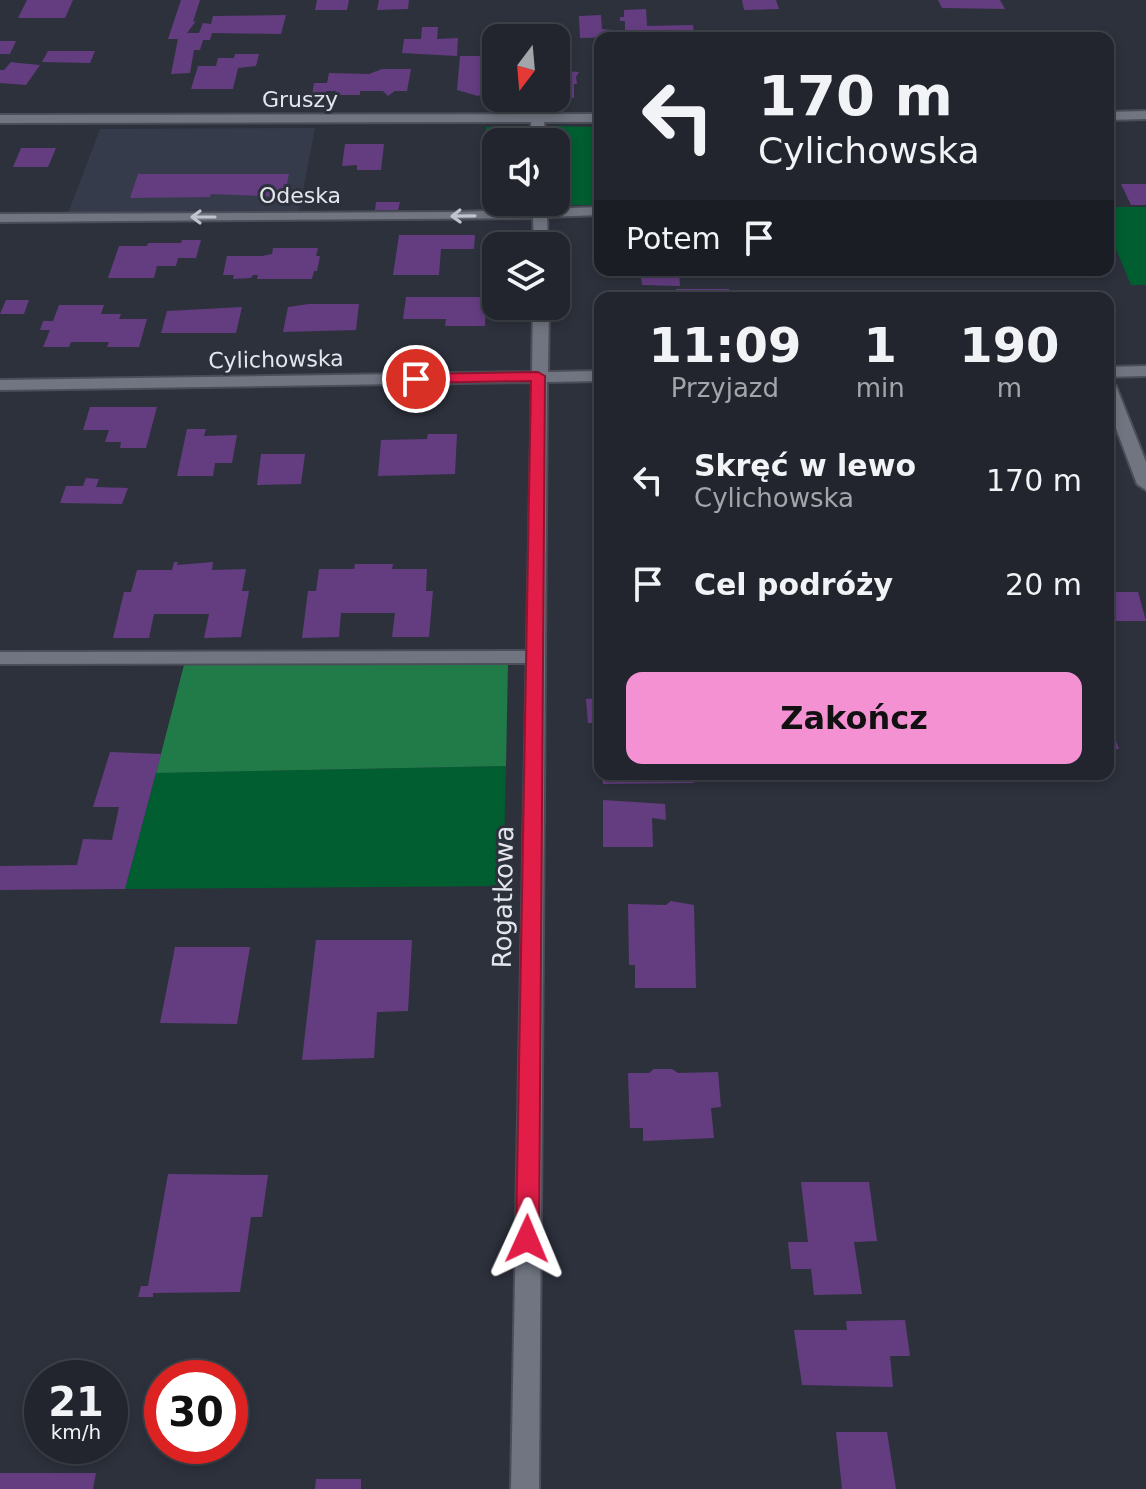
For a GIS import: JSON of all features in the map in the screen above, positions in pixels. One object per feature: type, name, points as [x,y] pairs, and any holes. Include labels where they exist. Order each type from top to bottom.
[{"type":"street","points":[[1114,116],[1146,115]]},
{"type":"street","points":[[537,118],[538,128]]},
{"type":"street","name":"Gruszy","points":[[0,119],[594,118]]},
{"type":"street","name":"Odeska","points":[[570,210],[594,211]]},
{"type":"street","name":"Odeska","points":[[0,218],[482,214]]},
{"type":"street","name":"Rogatkowa","points":[[525,1489],[540,320]]},
{"type":"street","points":[[1114,372],[1146,371]]},
{"type":"street","name":"Cylichowska","points":[[0,385],[594,376]]},
{"type":"street","points":[[1114,401],[1146,484]]},
{"type":"lane","points":[[0,658],[534,657]]},
{"type":"shaded area","points":[[315,128],[299,212],[68,213],[100,129]]},
{"type":"green space","points":[[517,126],[518,128],[486,128]]},
{"type":"green space","points":[[549,126],[594,127],[594,205],[570,205],[570,128]]},
{"type":"green space","points":[[1114,207],[1146,207],[1146,285],[1131,285],[1114,244]]},
{"type":"green space","points":[[508,662],[506,766],[156,773],[184,665]]},
{"type":"green space","points":[[506,766],[503,886],[125,889],[156,773]]},
{"type":"building","points":[[27,0],[73,0],[65,18],[18,18]]},
{"type":"building","points":[[181,0],[200,0],[193,22],[196,21],[187,33],[199,33],[203,23],[211,24],[213,16],[286,15],[281,34],[212,33],[210,40],[203,40],[200,50],[194,50],[190,73],[171,74],[178,39],[168,39]]},
{"type":"building","points":[[317,0],[349,0],[347,10],[315,10]]},
{"type":"building","points":[[379,0],[409,0],[408,9],[377,10]]},
{"type":"building","points":[[742,0],[776,0],[779,9],[744,10]]},
{"type":"building","points":[[938,0],[1000,0],[1005,9],[942,8]]},
{"type":"building","points":[[646,9],[647,26],[693,25],[694,32],[594,32],[594,38],[580,38],[579,16],[601,15],[602,29],[625,31],[625,21],[620,21],[624,10]]},
{"type":"building","points":[[422,27],[438,27],[437,39],[458,38],[457,56],[402,53],[404,39],[421,39]]},
{"type":"building","points":[[0,41],[16,41],[10,54],[0,54]]},
{"type":"building","points":[[48,51],[95,51],[90,63],[42,62]]},
{"type":"building","points":[[235,54],[259,54],[256,66],[238,68],[233,89],[191,89],[198,66],[216,66],[218,58],[234,58]]},
{"type":"building","points":[[460,56],[482,56],[482,94],[478,96],[457,90]]},
{"type":"building","points":[[11,62],[40,65],[26,85],[0,83],[0,70]]},
{"type":"building","points":[[382,69],[411,69],[407,91],[395,91],[388,96],[383,91],[335,95],[336,91],[326,91],[325,95],[312,95],[314,83],[327,83],[329,73],[369,74]]},
{"type":"building","points":[[570,71],[579,72],[577,84],[574,84],[574,98],[570,98]]},
{"type":"building","points":[[345,144],[384,144],[381,170],[357,170],[357,165],[342,166]]},
{"type":"building","points":[[21,148],[56,148],[48,167],[13,167]]},
{"type":"building","points":[[138,174],[289,174],[284,197],[211,194],[210,197],[130,198]]},
{"type":"building","points":[[1121,184],[1146,184],[1146,205],[1131,205]]},
{"type":"building","points":[[376,202],[400,202],[398,210],[375,210]]},
{"type":"building","points":[[399,235],[475,235],[474,249],[441,249],[439,275],[393,275]]},
{"type":"building","points":[[182,240],[201,240],[196,258],[178,258],[176,266],[157,266],[154,278],[108,278],[119,246],[181,243]]},
{"type":"building","points":[[273,248],[318,248],[316,256],[320,256],[312,279],[257,279],[258,275],[253,275],[251,278],[233,279],[234,275],[223,275],[227,256],[262,256],[272,254]]},
{"type":"building","points":[[641,276],[679,276],[680,286],[642,285]]},
{"type":"building","points":[[676,289],[729,289],[730,292],[676,292]]},
{"type":"building","points":[[406,297],[482,297],[485,326],[445,326],[446,319],[403,319]]},
{"type":"building","points":[[6,300],[29,300],[24,314],[0,314]]},
{"type":"building","points":[[359,304],[356,330],[283,332],[288,307]]},
{"type":"building","points":[[59,305],[104,305],[101,314],[121,314],[119,319],[147,319],[139,347],[107,347],[109,342],[71,342],[69,347],[43,347],[50,330],[40,330],[43,321],[53,321]]},
{"type":"building","points":[[242,307],[236,333],[161,333],[167,311]]},
{"type":"building","points":[[90,407],[157,407],[146,448],[120,448],[121,442],[105,442],[109,430],[83,430]]},
{"type":"building","points":[[187,429],[206,429],[204,436],[237,435],[232,463],[215,463],[213,476],[177,476]]},
{"type":"building","points":[[428,434],[457,434],[455,474],[378,476],[381,440],[427,439]]},
{"type":"building","points":[[261,454],[305,454],[301,484],[257,485]]},
{"type":"building","points":[[86,478],[99,479],[96,487],[128,488],[122,504],[60,503],[66,486],[83,486]]},
{"type":"building","points":[[174,562],[178,562],[177,565],[213,562],[212,570],[246,569],[242,591],[249,591],[241,637],[204,638],[209,614],[154,614],[149,638],[113,638],[124,592],[131,592],[137,570],[172,570]]},
{"type":"building","points":[[355,564],[393,564],[392,569],[427,569],[426,591],[433,591],[429,637],[392,637],[395,613],[341,613],[339,637],[302,638],[308,591],[316,591],[319,569],[354,569]]},
{"type":"building","points":[[1114,592],[1138,592],[1146,621],[1114,621]]},
{"type":"building","points":[[594,698],[594,723],[588,723],[586,699]]},
{"type":"building","points":[[110,752],[161,754],[125,889],[0,890],[0,866],[77,865],[83,839],[112,840],[119,807],[93,807]]},
{"type":"building","points":[[603,780],[694,780],[694,783],[603,784]]},
{"type":"building","points":[[603,800],[665,804],[666,820],[652,818],[653,847],[603,847]]},
{"type":"building","points":[[671,901],[694,905],[696,988],[635,988],[635,965],[629,965],[628,904],[666,905]]},
{"type":"building","points":[[316,940],[412,940],[408,1011],[377,1012],[374,1058],[302,1060]]},
{"type":"building","points":[[175,947],[250,947],[237,1024],[160,1023]]},
{"type":"building","points":[[654,1069],[672,1069],[678,1073],[718,1072],[721,1107],[711,1108],[714,1138],[643,1141],[643,1128],[630,1128],[628,1073],[649,1073]]},
{"type":"building","points":[[168,1174],[268,1175],[262,1217],[251,1217],[240,1292],[153,1293],[153,1297],[138,1297],[141,1286],[148,1286]]},
{"type":"building","points":[[801,1182],[869,1182],[877,1241],[854,1242],[862,1294],[814,1295],[811,1269],[791,1269],[788,1242],[808,1242]]},
{"type":"building","points":[[905,1320],[910,1356],[890,1356],[893,1387],[802,1385],[794,1330],[847,1330],[846,1321]]},
{"type":"building","points":[[836,1432],[887,1432],[896,1489],[842,1489]]},
{"type":"building","points":[[0,1473],[96,1473],[93,1489],[0,1489]]},
{"type":"building","points":[[316,1479],[361,1479],[361,1489],[315,1489]]},
{"type":"route","points":[[416,379],[538,376],[527,1239]]}]
